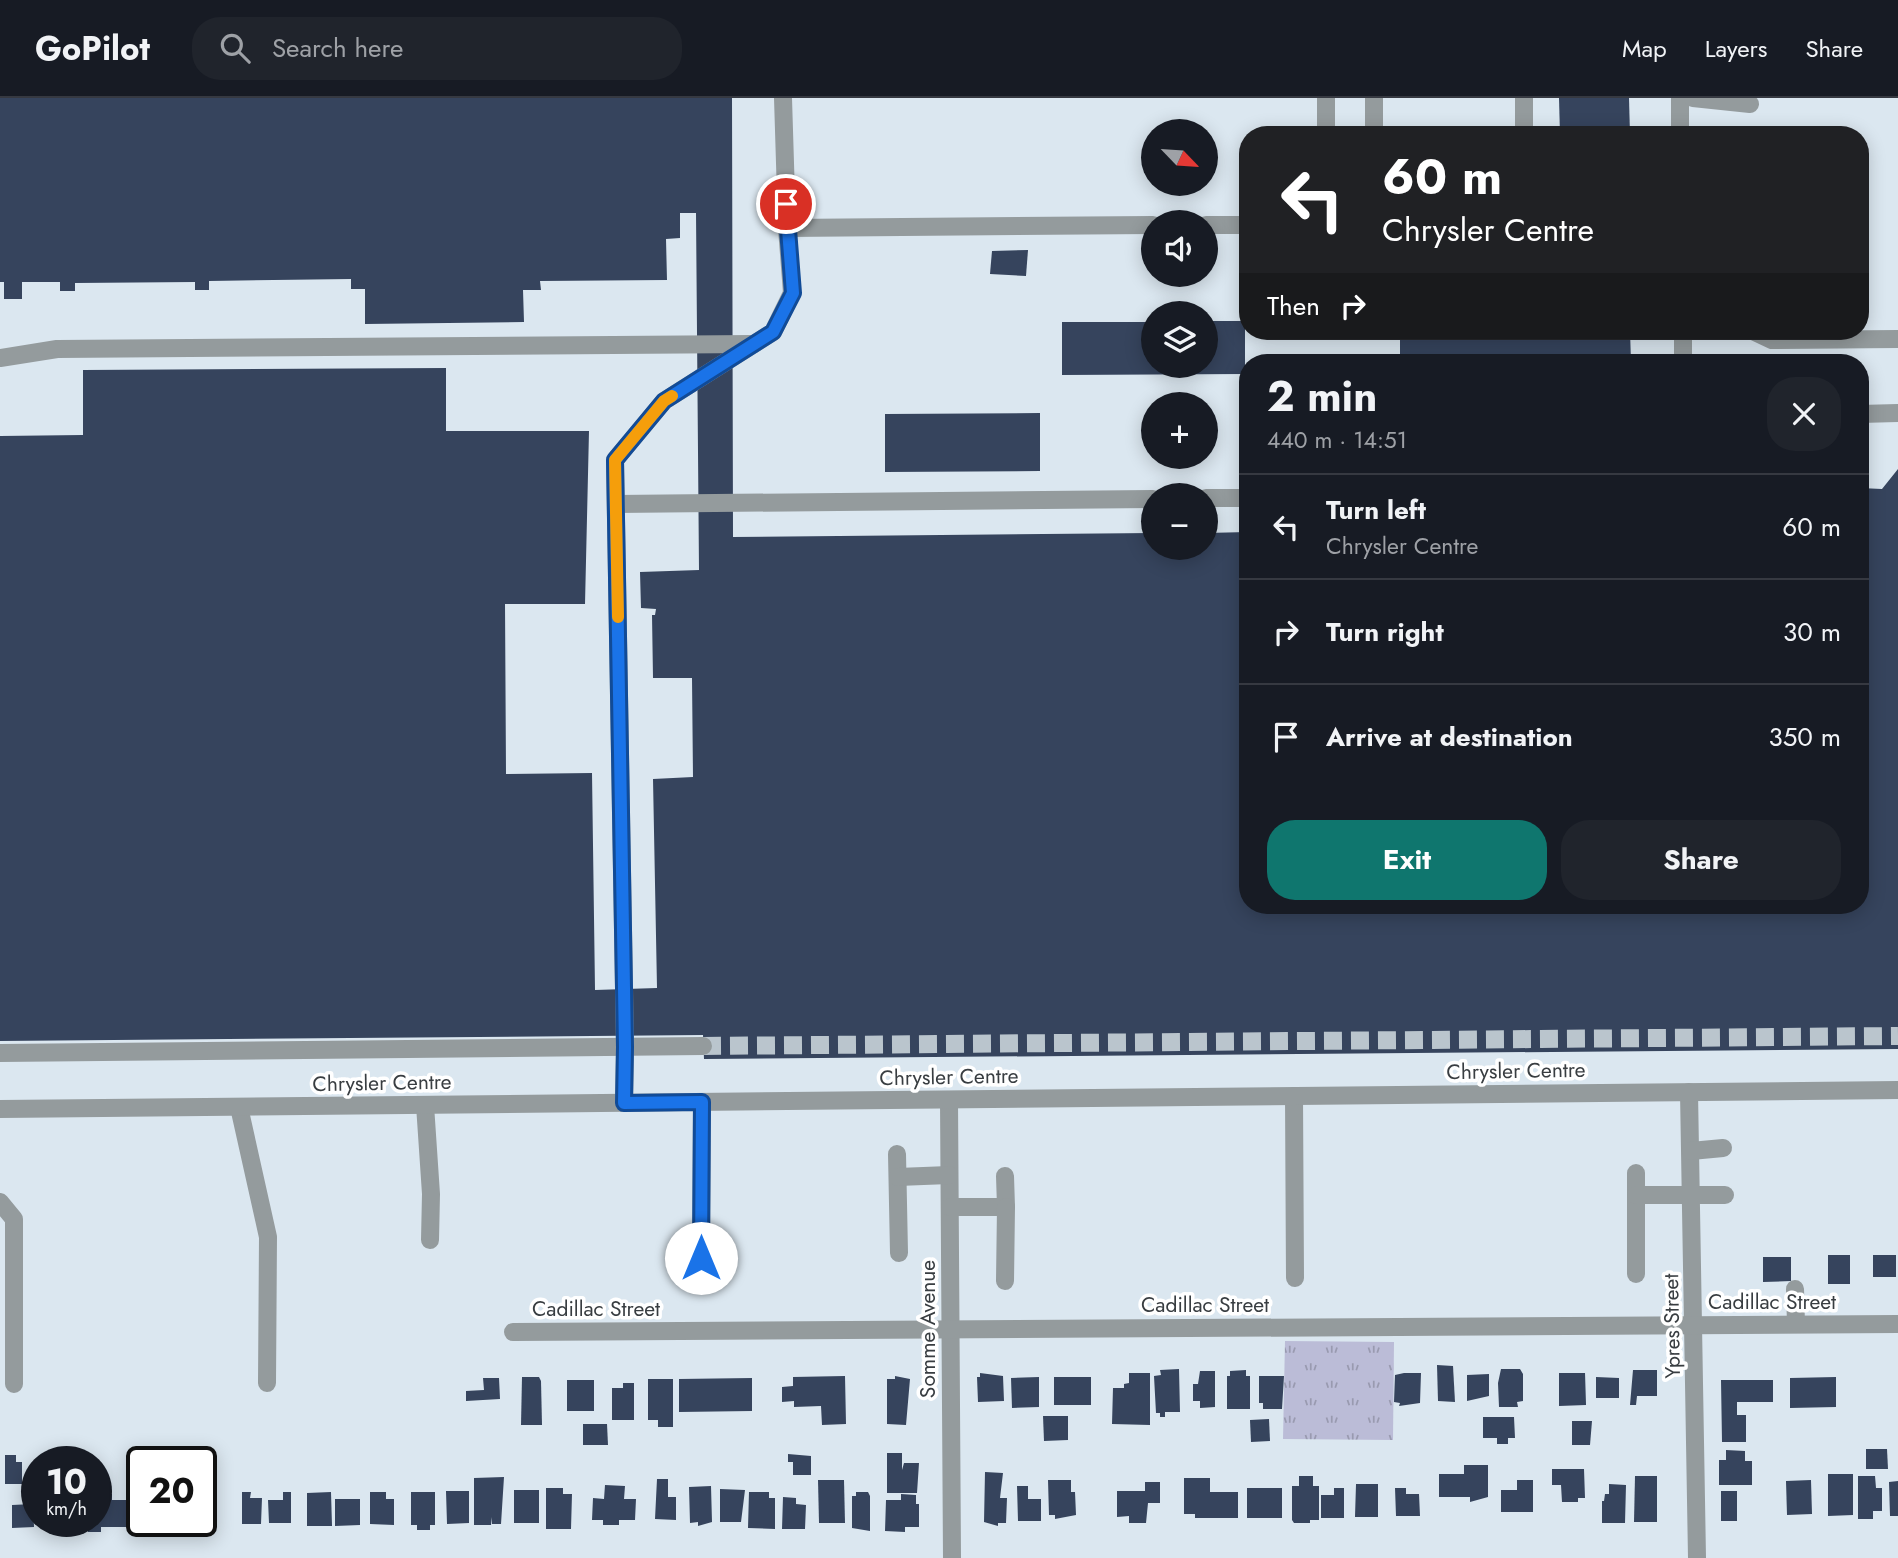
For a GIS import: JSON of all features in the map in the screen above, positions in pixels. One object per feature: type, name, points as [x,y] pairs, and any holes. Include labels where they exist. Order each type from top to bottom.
[{"type":"street","points":[[624,1103],[615,460],[664,401],[773,332],[793,293],[787,228],[783,98]]},
{"type":"street","points":[[1326,98],[1326,126]]},
{"type":"street","points":[[1374,98],[1374,126]]},
{"type":"street","points":[[1524,98],[1524,126]]},
{"type":"street","points":[[1680,98],[1680,126]]},
{"type":"street","points":[[1693,98],[1750,104]]},
{"type":"street","points":[[787,228],[1141,225]]},
{"type":"street","points":[[1218,225],[1239,225]]},
{"type":"street","points":[[1869,339],[1898,339]]},
{"type":"street","points":[[0,358],[57,349],[754,344]]},
{"type":"street","points":[[1869,414],[1898,413]]},
{"type":"street","points":[[1218,498],[1239,498]]},
{"type":"street","points":[[616,504],[1141,499]]},
{"type":"street","points":[[0,1053],[703,1046]]},
{"type":"street","name":"Chrysler Centre","points":[[0,1109],[1898,1090]]},
{"type":"street","name":"Ypres Street","points":[[1689,1093],[1697,1558]]},
{"type":"street","points":[[1294,1096],[1295,1278]]},
{"type":"street","name":"Somme Avenue","points":[[949,1100],[952,1558]]},
{"type":"street","points":[[701,1258],[702,1102]]},
{"type":"street","points":[[425,1105],[431,1194],[430,1240]]},
{"type":"street","points":[[239,1107],[268,1237],[267,1383]]},
{"type":"street","points":[[1691,1151],[1723,1149]]},
{"type":"street","points":[[897,1154],[899,1253]]},
{"type":"street","points":[[1636,1174],[1636,1274]]},
{"type":"street","points":[[898,1177],[949,1175]]},
{"type":"street","points":[[1005,1176],[1005,1281]]},
{"type":"street","points":[[1636,1195],[1725,1195]]},
{"type":"street","points":[[0,1202],[14,1219],[14,1384]]},
{"type":"street","points":[[950,1207],[1006,1207]]},
{"type":"street","points":[[1795,1289],[1796,1324]]},
{"type":"street","name":"Cadillac Street","points":[[513,1332],[1898,1324]]},
{"type":"green space","points":[[1285,1341],[1394,1342],[1393,1440],[1283,1439]]},
{"type":"building","points":[[0,98],[732,98],[733,537],[1141,533],[1141,560],[1218,560],[1218,533],[1239,532],[1239,914],[1869,914],[1869,488],[1882,489],[1898,469],[1898,1049],[704,1059],[703,1035],[0,1041],[0,436],[83,435],[83,370],[446,368],[446,431],[589,431],[585,604],[505,604],[506,774],[592,773],[595,990],[657,988],[653,779],[693,777],[692,678],[653,678],[652,615],[655,615],[656,609],[641,608],[640,572],[699,570],[696,213],[680,213],[680,238],[666,239],[667,280],[540,281],[541,290],[523,290],[524,322],[365,324],[365,289],[351,289],[351,279],[209,281],[209,290],[195,290],[195,282],[75,283],[75,291],[60,291],[60,282],[22,282],[22,299],[4,299],[4,282],[0,282]]},
{"type":"building","points":[[1559,98],[1629,98],[1630,126],[1560,126]]},
{"type":"building","points":[[1028,250],[1026,276],[990,274],[992,251]]},
{"type":"building","points":[[1218,321],[1239,321],[1239,340],[1245,340],[1245,354],[1239,354],[1239,374],[1218,374]]},
{"type":"building","points":[[1062,322],[1141,322],[1141,375],[1062,375]]},
{"type":"building","points":[[1400,340],[1630,340],[1631,354],[1400,354]]},
{"type":"building","points":[[1040,413],[1040,471],[885,472],[885,414]]},
{"type":"building","points":[[1828,1255],[1850,1255],[1850,1284],[1828,1284]]},
{"type":"building","points":[[1873,1255],[1896,1255],[1896,1277],[1873,1277]]},
{"type":"building","points":[[1763,1257],[1791,1257],[1791,1281],[1763,1282]]},
{"type":"building","points":[[1437,1365],[1453,1366],[1455,1402],[1438,1401]]},
{"type":"building","points":[[1179,1369],[1180,1412],[1165,1412],[1165,1417],[1160,1417],[1160,1413],[1156,1413],[1154,1376],[1161,1375],[1160,1370]]},
{"type":"building","points":[[1501,1369],[1520,1369],[1523,1374],[1523,1401],[1517,1402],[1518,1407],[1499,1407],[1498,1383]]},
{"type":"building","points":[[1246,1370],[1246,1376],[1250,1376],[1250,1409],[1227,1409],[1227,1376],[1230,1376],[1230,1371]]},
{"type":"building","points":[[1633,1370],[1657,1370],[1657,1396],[1637,1396],[1636,1405],[1630,1405]]},
{"type":"building","points":[[1200,1371],[1215,1371],[1215,1407],[1200,1408],[1200,1401],[1193,1401],[1193,1384],[1198,1384]]},
{"type":"building","points":[[980,1373],[1003,1376],[1004,1401],[978,1402],[977,1377],[980,1377]]},
{"type":"building","points":[[1129,1373],[1150,1373],[1150,1425],[1112,1424],[1113,1388],[1124,1388],[1124,1384],[1129,1383]]},
{"type":"building","points":[[1421,1373],[1420,1403],[1399,1406],[1400,1403],[1394,1402],[1395,1375]]},
{"type":"building","points":[[1559,1373],[1585,1373],[1586,1405],[1559,1406]]},
{"type":"building","points":[[1489,1374],[1489,1396],[1467,1401],[1467,1375]]},
{"type":"building","points":[[845,1376],[846,1424],[822,1425],[821,1406],[794,1407],[794,1401],[782,1402],[782,1387],[793,1386],[793,1377]]},
{"type":"building","points":[[895,1376],[910,1379],[906,1425],[887,1424],[887,1379],[895,1379]]},
{"type":"building","points":[[1259,1376],[1284,1376],[1282,1409],[1263,1409],[1263,1403],[1259,1403]]},
{"type":"building","points":[[522,1377],[539,1377],[541,1381],[542,1425],[521,1425]]},
{"type":"building","points":[[1039,1377],[1039,1407],[1012,1408],[1011,1378]]},
{"type":"building","points":[[1054,1377],[1091,1377],[1091,1405],[1054,1405]]},
{"type":"building","points":[[1596,1377],[1619,1378],[1619,1398],[1596,1398]]},
{"type":"building","points":[[1836,1377],[1836,1407],[1790,1408],[1790,1378]]},
{"type":"building","points":[[483,1378],[499,1378],[500,1399],[466,1401],[466,1391],[484,1390]]},
{"type":"building","points":[[752,1378],[752,1411],[679,1412],[679,1379]]},
{"type":"building","points":[[648,1379],[673,1379],[673,1427],[658,1427],[658,1420],[648,1420]]},
{"type":"building","points":[[567,1380],[594,1380],[594,1411],[567,1411]]},
{"type":"building","points":[[1721,1380],[1773,1380],[1773,1402],[1737,1402],[1737,1415],[1746,1415],[1746,1442],[1722,1442]]},
{"type":"building","points":[[623,1383],[634,1383],[634,1420],[612,1420],[612,1388],[623,1388]]},
{"type":"building","points":[[1043,1416],[1068,1416],[1068,1440],[1044,1441]]},
{"type":"building","points":[[1483,1417],[1514,1417],[1515,1438],[1508,1438],[1508,1444],[1497,1444],[1497,1438],[1483,1438]]},
{"type":"building","points":[[1269,1419],[1270,1441],[1251,1442],[1250,1420]]},
{"type":"building","points":[[1572,1421],[1592,1421],[1590,1445],[1572,1445]]},
{"type":"building","points":[[583,1424],[607,1424],[608,1445],[583,1445]]},
{"type":"building","points":[[1866,1449],[1887,1449],[1888,1469],[1866,1469]]},
{"type":"building","points":[[1726,1450],[1745,1451],[1745,1461],[1752,1461],[1752,1485],[1719,1485],[1719,1460],[1726,1460]]},
{"type":"building","points":[[887,1453],[902,1453],[902,1470],[904,1463],[919,1463],[917,1493],[887,1493]]},
{"type":"building","points":[[788,1454],[811,1456],[811,1475],[793,1475],[793,1462],[788,1462]]},
{"type":"building","points":[[5,1455],[16,1455],[16,1462],[21,1462],[21,1484],[5,1484]]},
{"type":"building","points":[[1464,1465],[1488,1465],[1488,1497],[1470,1502],[1470,1497],[1439,1497],[1439,1474],[1464,1474]]},
{"type":"building","points":[[1552,1469],[1584,1469],[1585,1498],[1578,1498],[1578,1502],[1562,1502],[1561,1485],[1552,1485]]},
{"type":"building","points":[[985,1472],[1003,1473],[1000,1498],[1007,1498],[1006,1523],[998,1523],[998,1526],[984,1522]]},
{"type":"building","points":[[1828,1474],[1853,1474],[1853,1515],[1828,1516]]},
{"type":"building","points":[[1299,1476],[1313,1476],[1313,1486],[1319,1486],[1319,1520],[1294,1523],[1292,1520],[1292,1486],[1299,1486]]},
{"type":"building","points":[[1635,1476],[1657,1476],[1657,1522],[1634,1522]]},
{"type":"building","points":[[1858,1476],[1875,1476],[1876,1488],[1882,1488],[1882,1511],[1873,1511],[1873,1519],[1858,1519]]},
{"type":"building","points":[[504,1477],[501,1524],[492,1524],[492,1517],[491,1525],[474,1525],[474,1478]]},
{"type":"building","points":[[1184,1478],[1210,1478],[1210,1492],[1238,1492],[1238,1518],[1195,1518],[1195,1514],[1184,1514]]},
{"type":"building","points":[[657,1479],[668,1479],[668,1497],[676,1497],[676,1520],[655,1519]]},
{"type":"building","points":[[818,1480],[844,1480],[845,1523],[819,1523]]},
{"type":"building","points":[[1048,1480],[1071,1480],[1071,1492],[1075,1492],[1076,1515],[1055,1519],[1055,1515],[1049,1515]]},
{"type":"building","points":[[1517,1480],[1533,1480],[1533,1512],[1501,1512],[1501,1490],[1517,1490]]},
{"type":"building","points":[[1811,1480],[1812,1514],[1787,1515],[1786,1481]]},
{"type":"building","points":[[1898,1481],[1898,1516],[1890,1516],[1889,1482]]},
{"type":"building","points":[[1145,1482],[1160,1482],[1160,1503],[1148,1503],[1146,1523],[1129,1523],[1129,1516],[1117,1517],[1117,1491],[1145,1491]]},
{"type":"building","points":[[1356,1484],[1378,1484],[1378,1517],[1355,1517]]},
{"type":"building","points":[[1609,1484],[1626,1485],[1625,1523],[1602,1523],[1602,1501],[1605,1494],[1609,1494]]},
{"type":"building","points":[[605,1485],[625,1486],[624,1499],[636,1499],[635,1520],[619,1520],[619,1525],[603,1525],[603,1520],[592,1520],[593,1498],[604,1499]]},
{"type":"building","points":[[711,1486],[712,1522],[698,1526],[698,1522],[690,1523],[689,1487]]},
{"type":"building","points":[[1017,1486],[1028,1486],[1028,1499],[1041,1499],[1041,1521],[1018,1521]]},
{"type":"building","points":[[546,1488],[563,1488],[563,1494],[572,1494],[571,1529],[546,1529]]},
{"type":"building","points":[[1247,1488],[1282,1488],[1282,1518],[1247,1518]]},
{"type":"building","points":[[1334,1488],[1344,1488],[1344,1518],[1321,1518],[1321,1495],[1334,1495]]},
{"type":"building","points":[[1395,1488],[1406,1488],[1406,1494],[1419,1494],[1420,1516],[1396,1516]]},
{"type":"building","points":[[720,1489],[745,1490],[741,1522],[720,1522]]},
{"type":"building","points":[[514,1490],[539,1490],[539,1523],[514,1523]]},
{"type":"building","points":[[446,1491],[469,1491],[469,1523],[447,1524]]},
{"type":"building","points":[[1721,1491],[1737,1491],[1737,1521],[1721,1521]]},
{"type":"building","points":[[242,1492],[251,1492],[250,1498],[262,1498],[261,1524],[242,1524]]},
{"type":"building","points":[[283,1492],[291,1492],[291,1523],[269,1523],[268,1500],[283,1500]]},
{"type":"building","points":[[331,1492],[332,1526],[307,1526],[307,1493]]},
{"type":"building","points":[[370,1492],[386,1492],[386,1499],[394,1499],[394,1525],[370,1524]]},
{"type":"building","points":[[411,1492],[435,1492],[435,1525],[430,1525],[430,1530],[417,1530],[417,1525],[411,1525]]},
{"type":"building","points":[[749,1492],[769,1492],[769,1498],[775,1498],[775,1529],[748,1528]]},
{"type":"building","points":[[856,1492],[868,1492],[870,1496],[870,1531],[852,1528],[852,1496],[856,1496]]},
{"type":"building","points":[[901,1494],[916,1495],[916,1504],[919,1504],[919,1527],[905,1527],[905,1532],[885,1531],[886,1500],[901,1500]]},
{"type":"building","points":[[783,1497],[796,1498],[796,1504],[806,1505],[805,1529],[782,1529]]},
{"type":"building","points":[[335,1499],[360,1499],[360,1525],[335,1526]]},
{"type":"building","points":[[112,1500],[126,1500],[126,1527],[112,1527]]},
{"type":"building","points":[[12,1505],[21,1505],[21,1528],[12,1528]]},
{"type":"tunnel","points":[[703,1046],[1898,1036]]},
{"type":"slow traffic","points":[[618,617],[615,460],[664,401],[672,396]]},
{"type":"route","points":[[701,1258],[702,1102],[624,1103],[615,460],[664,401],[773,332],[793,293],[786,204]]}]
